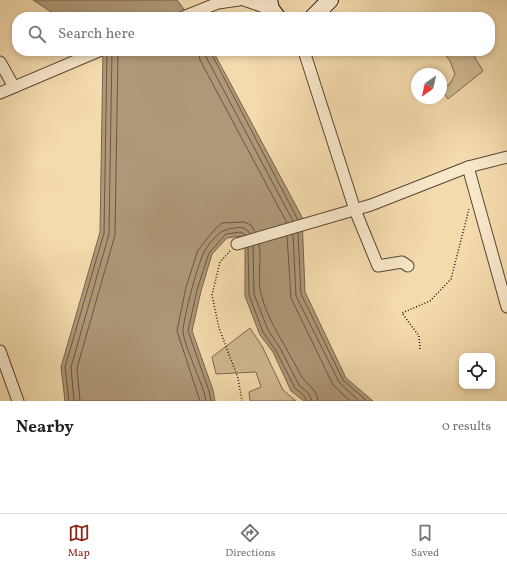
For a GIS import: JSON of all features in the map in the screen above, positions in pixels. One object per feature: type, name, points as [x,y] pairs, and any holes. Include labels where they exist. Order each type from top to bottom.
[{"type":"street","points":[[193,12],[214,3],[239,0]]},
{"type":"street","points":[[244,0],[264,7],[271,12]]},
{"type":"street","points":[[269,0],[273,12]]},
{"type":"street","points":[[318,12],[330,0]]},
{"type":"street","points":[[0,93],[86,56]]},
{"type":"street","points":[[306,56],[355,210],[378,266],[402,262],[408,266]]},
{"type":"street","points":[[0,62],[14,87]]},
{"type":"street","points":[[237,244],[355,210],[468,167],[507,158]]},
{"type":"street","points":[[468,167],[507,307]]},
{"type":"street","points":[[0,351],[18,401]]},
{"type":"path","points":[[420,349],[419,336],[402,313],[430,301],[451,279],[474,190]]},
{"type":"path","points":[[237,244],[220,262],[212,295],[219,328],[238,378],[242,401]]},
{"type":"shaded area","points":[[446,56],[474,56],[483,71],[448,99],[447,86],[450,84],[455,74]]},
{"type":"shaded area","points":[[250,328],[262,346],[283,390],[296,401],[250,401],[249,392],[261,387],[256,372],[216,374],[212,357]]},
{"type":"water","points":[[33,0],[177,0],[186,12],[51,12]]},
{"type":"water","points":[[103,56],[216,56],[302,217],[305,292],[346,378],[373,401],[304,401],[291,391],[273,352],[260,335],[245,296],[245,249],[241,236],[227,238],[212,254],[201,291],[192,331],[213,390],[215,401],[65,401],[61,367],[100,232]]}]
